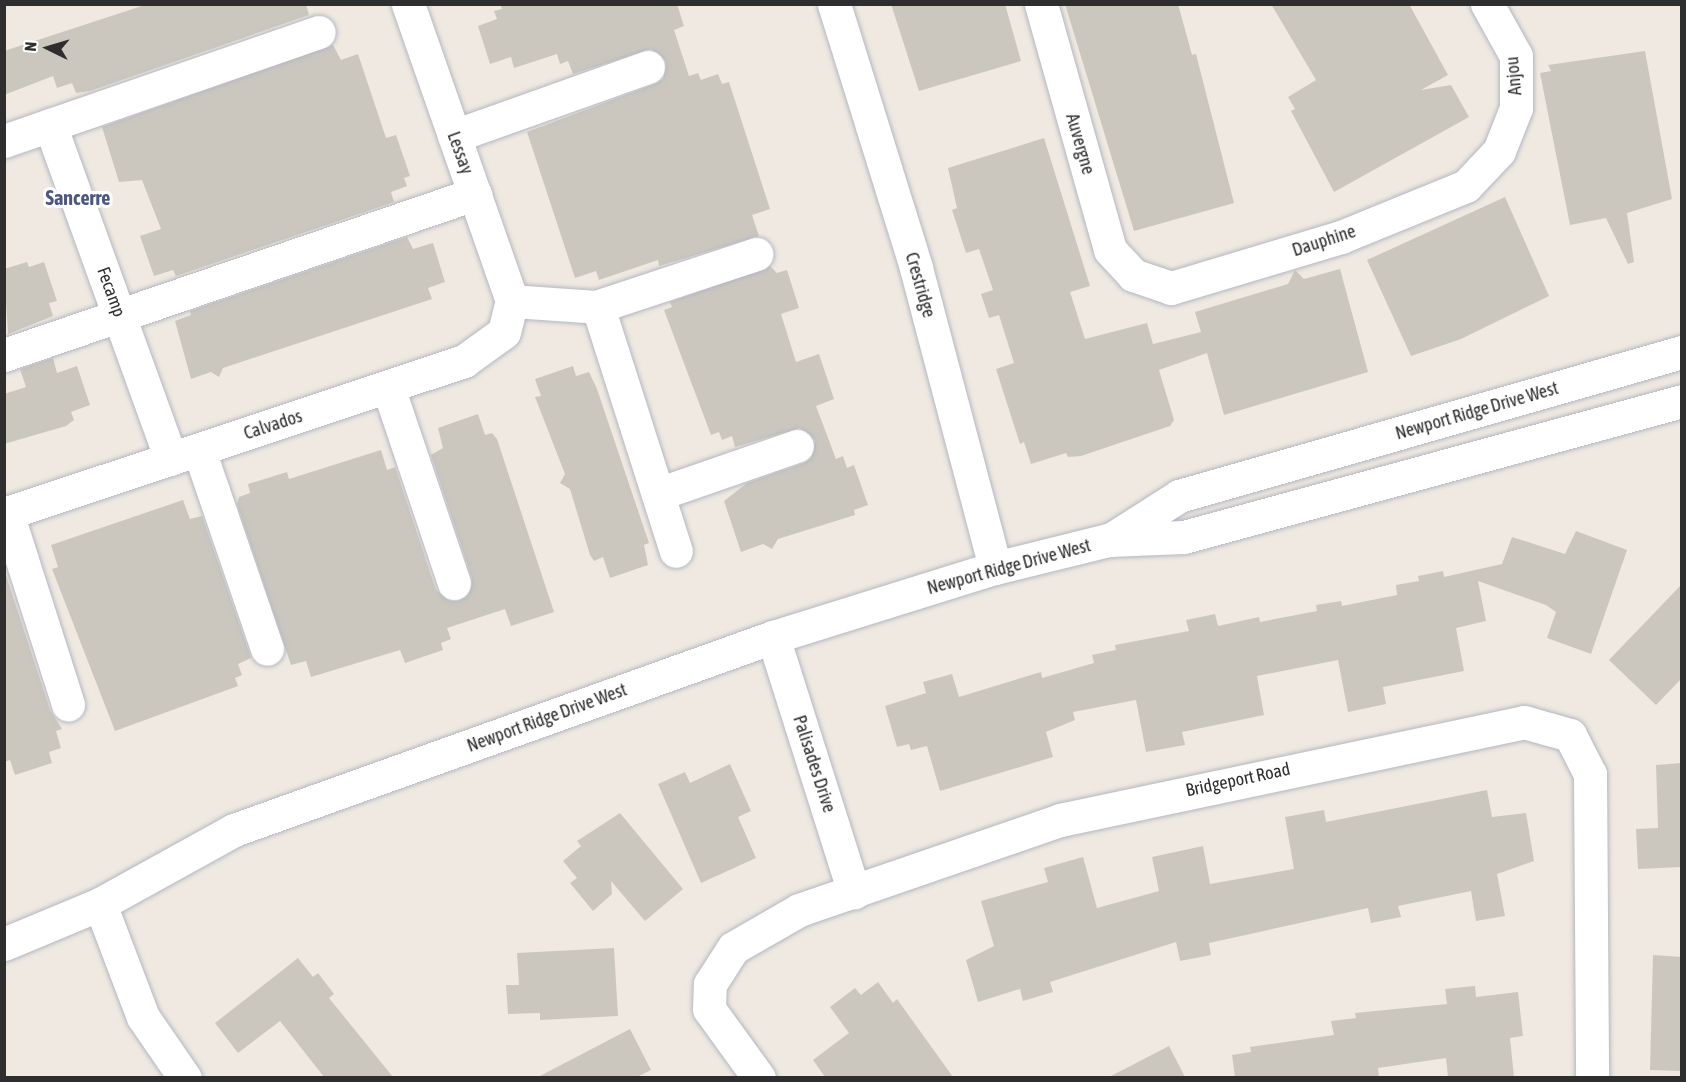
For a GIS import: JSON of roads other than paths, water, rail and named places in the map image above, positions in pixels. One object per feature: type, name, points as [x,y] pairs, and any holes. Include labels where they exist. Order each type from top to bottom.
[{"type":"street","name":"Lessay","points":[[408,4],[512,301]]},
{"type":"street","name":"Crestridge","points":[[834,4],[916,268],[995,568]]},
{"type":"street","name":"Auvergne","points":[[1041,4],[1110,250],[1133,275]]},
{"type":"street","name":"Anjou","points":[[1487,4],[1516,56],[1516,108],[1499,151]]},
{"type":"street","points":[[4,141],[319,32]]},
{"type":"street","points":[[454,136],[648,67]]},
{"type":"street","name":"Fecamp","points":[[50,125],[119,316],[185,454],[267,649]]},
{"type":"street","name":"Dauphine","points":[[1133,275],[1171,288],[1341,237],[1466,186],[1499,151]]},
{"type":"street","points":[[4,355],[475,194]]},
{"type":"street","points":[[512,301],[596,307],[756,254]]},
{"type":"street","name":"Calvados","points":[[6,514],[464,361],[504,332],[512,301]]},
{"type":"street","points":[[596,307],[676,551]]},
{"type":"street","name":"Newport Ridge Drive West","points":[[1108,540],[1179,496],[1682,352]]},
{"type":"street","points":[[388,387],[454,583]]},
{"type":"street","name":"Newport Ridge Drive West","points":[[4,944],[100,904],[234,830],[773,637],[995,568],[1108,540],[1184,537],[1682,401]]},
{"type":"street","points":[[658,494],[796,446]]},
{"type":"street","points":[[6,514],[68,704]]},
{"type":"street","name":"Palisades Drive","points":[[773,637],[854,892]]},
{"type":"street","name":"Bridgeport Road","points":[[759,1077],[709,1009],[710,984],[733,948],[799,910],[1060,820],[1524,722],[1548,725],[1570,735],[1590,774],[1592,1077]]},
{"type":"street","points":[[100,904],[143,1017],[185,1077]]},
{"type":"district","name":"Sancerre","points":[[78,197]]}]
